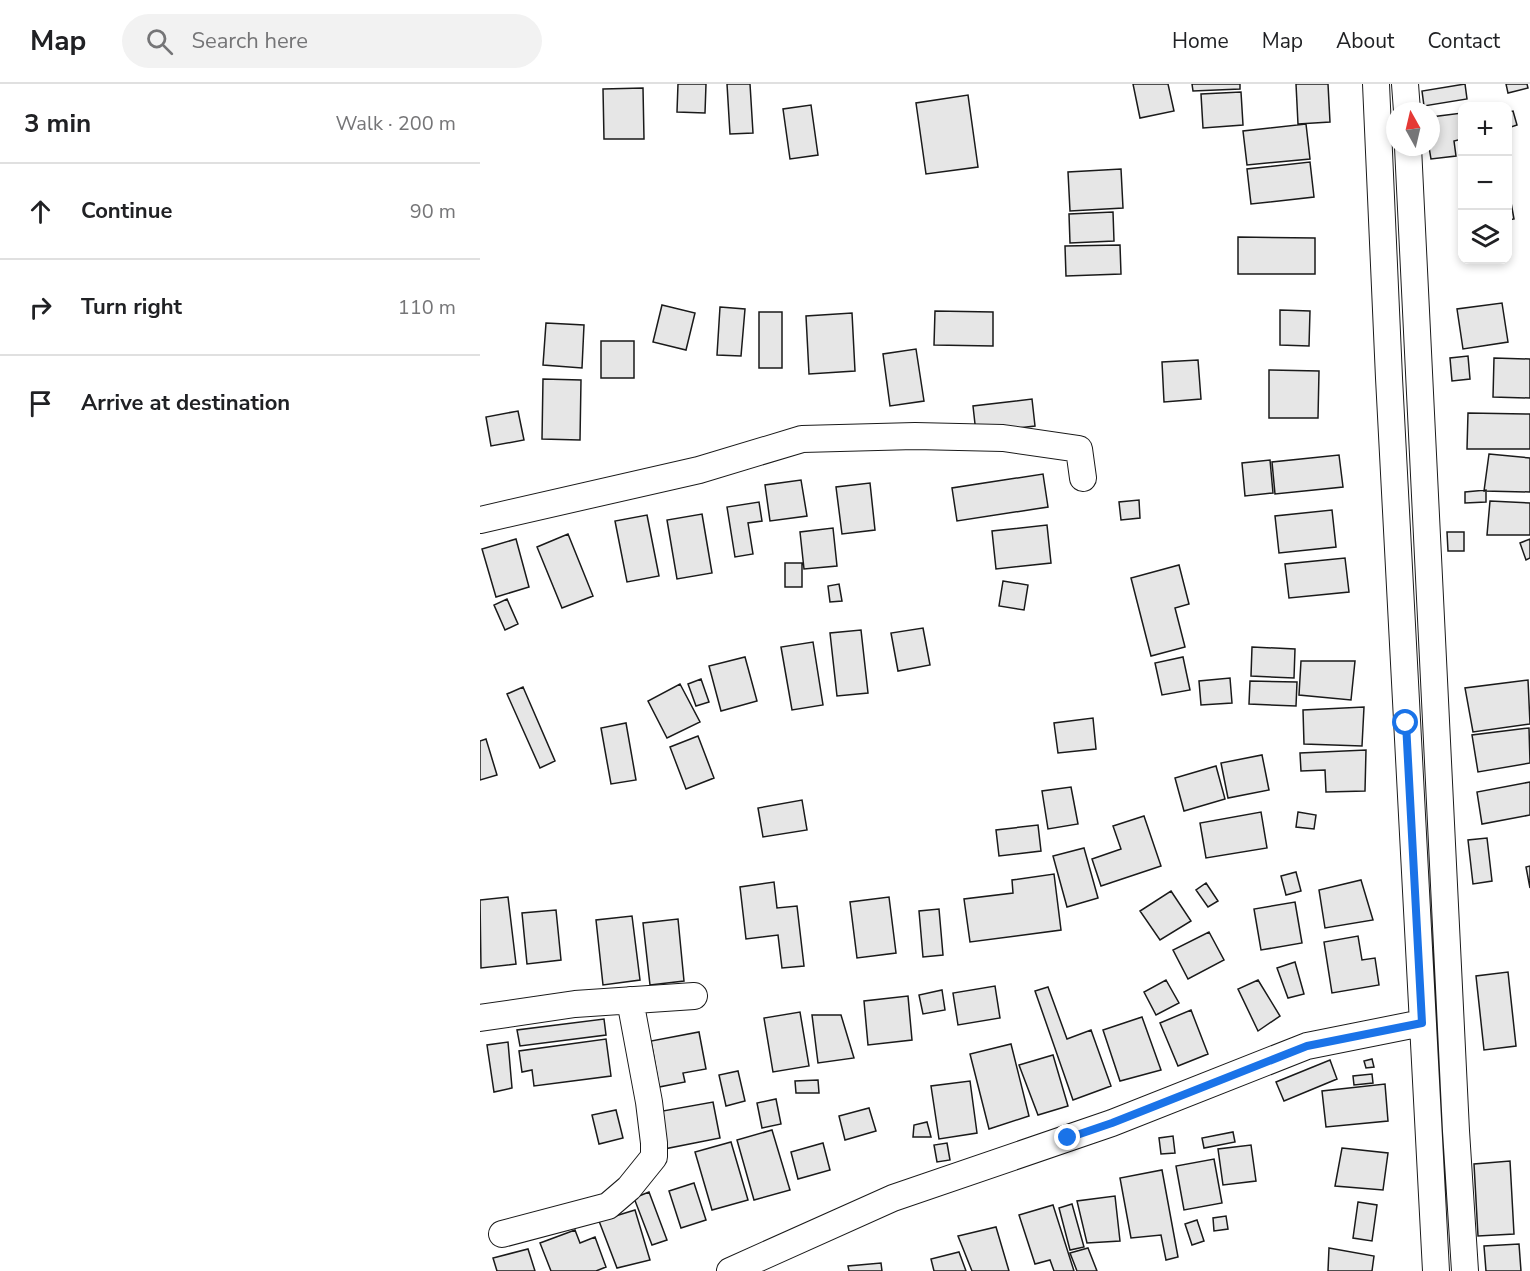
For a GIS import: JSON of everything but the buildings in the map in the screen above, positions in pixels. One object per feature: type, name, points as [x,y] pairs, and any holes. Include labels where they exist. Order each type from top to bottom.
[{"type":"street","points":[[1376,84],[1389,378],[1436,1271]]},
{"type":"street","points":[[1405,84],[1406,102]]},
{"type":"street","points":[[1408,156],[1456,1131],[1465,1271]]},
{"type":"street","points":[[480,520],[699,470],[802,439],[915,436],[1003,438],[1079,449],[1083,478]]},
{"type":"street","points":[[480,1018],[575,1004],[694,996]]},
{"type":"street","points":[[502,1234],[608,1206],[629,1188],[654,1157],[649,1102],[630,1000]]},
{"type":"street","points":[[730,1271],[893,1198],[1112,1123],[1307,1046],[1422,1023]]},
{"type":"route","points":[[1068,1138],[1112,1123],[1307,1046],[1422,1023],[1406,723]]}]
